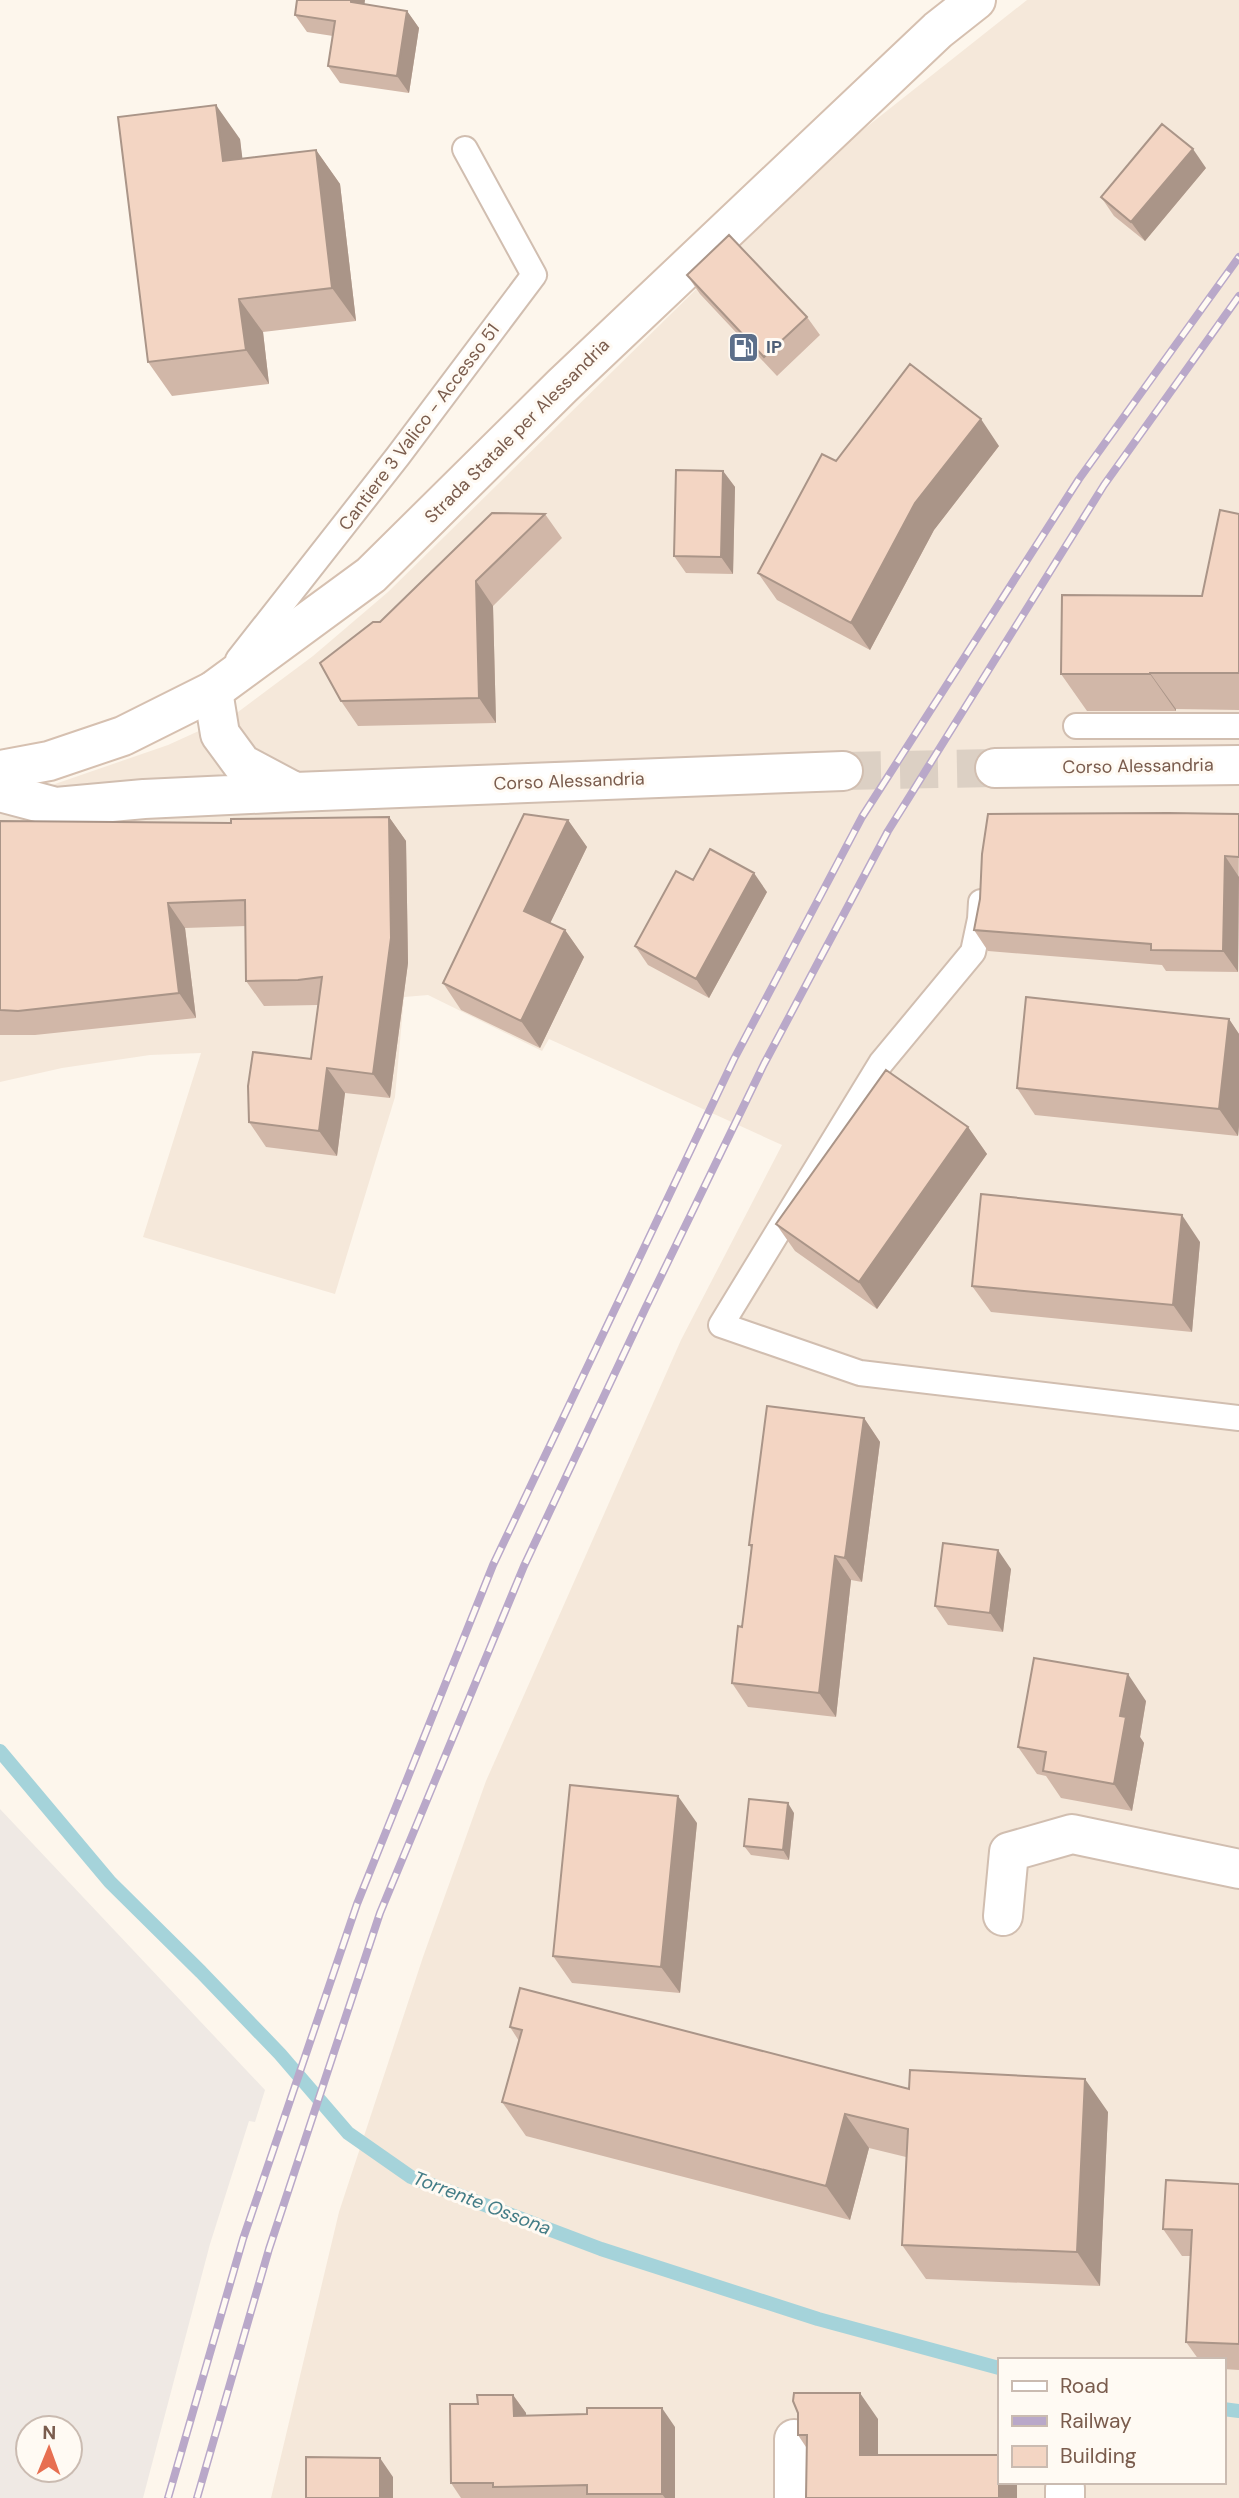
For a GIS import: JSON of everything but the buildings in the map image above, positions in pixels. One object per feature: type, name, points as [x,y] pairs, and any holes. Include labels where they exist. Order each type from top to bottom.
[{"type":"street","name":"Strada Statale per Alessandria","points":[[0,770],[48,761],[123,736],[213,691],[372,575],[572,376],[928,40],[976,0]]},
{"type":"street","points":[[213,691],[220,734],[242,764],[295,792]]},
{"type":"street","name":"Corso Alessandria","points":[[995,768],[1239,765]]},
{"type":"street","name":"Corso Alessandria","points":[[0,792],[56,807],[144,799],[295,792],[843,771]]},
{"type":"street","points":[[1003,1916],[1009,1852],[1072,1834],[1239,1868]]},
{"type":"street","points":[[794,2439],[794,2498]]},
{"type":"lane","name":"Cantiere 3 Valico - Accesso 51","points":[[213,691],[398,456],[534,275],[465,149]]},
{"type":"lane","points":[[1076,726],[1239,726]]},
{"type":"lane","points":[[982,874],[980,919],[973,952],[881,1063],[720,1325],[860,1373],[1239,1418]]},
{"type":"shaded area","points":[[1027,0],[1239,0],[1239,2498],[271,2498],[339,2212],[423,1957],[486,1781],[681,1340],[782,1145],[549,1039],[542,1051],[428,995],[404,997],[395,1097],[335,1294],[143,1237],[201,1053],[150,1055],[62,1068],[0,1082],[0,803],[168,745],[234,715],[313,656],[388,592],[840,148]]},
{"type":"shaded area","points":[[0,1809],[265,2090],[255,2122],[249,2121],[210,2244],[143,2498],[0,2498]]},
{"type":"waterway","name":"Torrente Ossona","points":[[0,1751],[110,1882],[280,2054],[348,2133],[411,2177],[601,2249],[818,2319],[998,2368]]},
{"type":"waterway","name":"Torrente Ossona","points":[[1225,2409],[1239,2411]]},
{"type":"tunnel","points":[[843,771],[995,768]]},
{"type":"railway","points":[[168,2498],[243,2239],[357,1904],[493,1565],[734,1059],[862,817],[1079,479],[1239,257]]},
{"type":"railway","points":[[197,2498],[269,2249],[380,1913],[524,1566],[645,1309],[764,1064],[888,831],[1104,485],[1239,296]]},
{"type":"place","name":"IP","points":[[743,347]]}]
